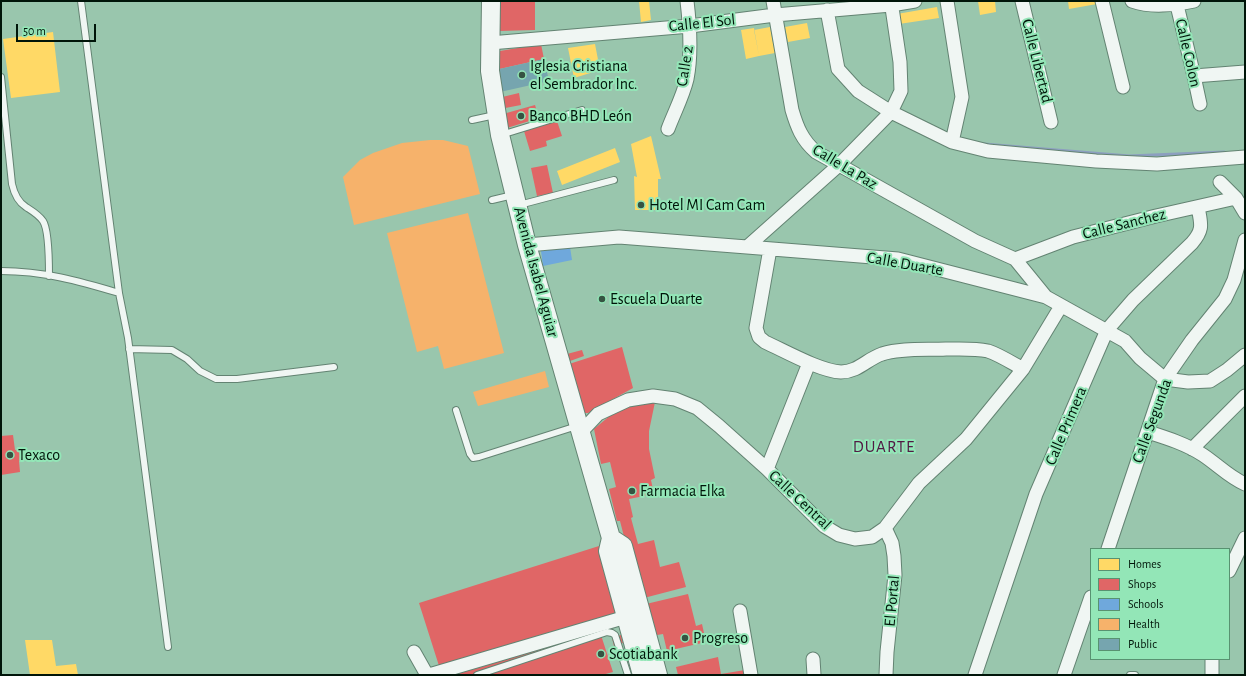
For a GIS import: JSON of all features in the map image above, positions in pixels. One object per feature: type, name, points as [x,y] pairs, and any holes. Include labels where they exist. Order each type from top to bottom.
[{"type":"main road","name":"Avenida Isabel Aguiar","points":[[491,1],[490,71],[500,135],[527,245],[611,538],[623,546],[642,675]]},
{"type":"street","name":"Calle 2","points":[[668,129],[686,79],[690,53],[690,26],[687,1]]},
{"type":"street","name":"Calle La Paz","points":[[773,1],[792,110],[801,136],[808,145],[816,152],[975,241],[1015,259]]},
{"type":"street","name":"Calle El Sol","points":[[490,43],[690,26],[775,15],[915,1]]},
{"type":"street","points":[[947,1],[962,97],[952,142]]},
{"type":"street","name":"Calle Libertad","points":[[1022,1],[1052,122]]},
{"type":"street","points":[[1102,1],[1123,87]]},
{"type":"street","points":[[1132,1],[1143,5],[1158,6],[1194,1]]},
{"type":"street","points":[[747,246],[839,165],[891,112],[901,91],[900,62],[891,3]]},
{"type":"street","name":"Calle Colon","points":[[1176,3],[1200,104]]},
{"type":"street","points":[[827,10],[838,69],[858,91],[891,112],[952,142],[988,151],[1096,161],[1157,164],[1245,157]]},
{"type":"street","points":[[1194,76],[1245,72]]},
{"type":"street","points":[[1220,182],[1236,198],[1245,213]]},
{"type":"street","name":"Calle Sanchez","points":[[1015,259],[1073,237],[1236,198]]},
{"type":"street","name":"Calle Primera","points":[[975,675],[1036,494],[1107,330],[1133,300],[1192,244],[1199,235],[1201,228],[1198,206]]},
{"type":"street","name":"Calle Duarte","points":[[527,245],[619,238],[747,246],[898,260],[1046,297],[1125,341],[1140,358],[1165,379]]},
{"type":"street","name":"Calle Segunda","points":[[1108,548],[1165,379],[1192,340],[1225,299],[1234,280],[1245,240]]},
{"type":"street","points":[[770,249],[757,320],[757,332],[759,337],[765,342],[809,362],[833,371],[842,372],[853,370],[880,355],[892,352],[970,349],[988,352],[1023,369]]},
{"type":"street","points":[[1015,259],[1046,297]]},
{"type":"street","name":"Calle Central","points":[[580,428],[598,414],[628,400],[653,396],[676,399],[697,408],[767,469],[824,526],[838,535],[855,538],[872,537],[885,528],[919,483],[966,439],[1023,369],[1061,306]]},
{"type":"street","points":[[1165,379],[1188,382],[1210,381],[1245,355]]},
{"type":"street","points":[[767,469],[809,362]]},
{"type":"street","points":[[1192,449],[1245,396]]},
{"type":"street","points":[[1148,432],[1175,440],[1192,449],[1205,456],[1235,479],[1245,484]]},
{"type":"street","name":"El Portal","points":[[885,528],[892,543],[895,575],[886,675]]},
{"type":"street","points":[[1230,569],[1245,538]]},
{"type":"street","points":[[1064,675],[1090,600]]},
{"type":"street","points":[[740,610],[751,675]]},
{"type":"street","points":[[414,652],[428,675],[634,616]]},
{"type":"street","points":[[813,659],[814,675]]},
{"type":"street","points":[[1212,660],[1212,675]]},
{"type":"lane","points":[[81,1],[119,293],[129,349],[168,647]]},
{"type":"lane","points":[[1,77],[12,184],[18,199],[24,206],[35,213],[43,221],[46,229],[49,276]]},
{"type":"lane","points":[[500,135],[582,110]]},
{"type":"lane","points":[[472,120],[497,115]]},
{"type":"lane","points":[[492,200],[516,200],[614,180]]},
{"type":"lane","points":[[1,271],[25,271],[69,278],[119,293]]},
{"type":"lane","points":[[129,349],[172,350],[187,359],[200,370],[216,379],[237,379],[334,366]]},
{"type":"lane","points":[[456,410],[470,454],[473,458],[580,428]]},
{"type":"lane","points":[[477,675],[608,632],[615,635],[642,675]]},
{"type":"lane","points":[[1130,675],[1135,675]]},
{"type":"building: Homes","points":[[639,1],[649,1],[651,20],[641,22]]},
{"type":"building: Homes","points":[[978,1],[995,1],[996,12],[980,15]]},
{"type":"building: Homes","points":[[1068,1],[1096,1],[1097,4],[1069,9]]},
{"type":"building: Homes","points":[[937,7],[939,18],[899,24],[897,14]]},
{"type":"building: Homes","points":[[807,23],[810,38],[788,42],[785,27]]},
{"type":"building: Homes","points":[[770,27],[775,53],[759,56],[754,30]]},
{"type":"building: Homes","points":[[754,28],[759,56],[746,59],[741,30]]},
{"type":"building: Homes","points":[[53,32],[60,92],[11,98],[3,39]]},
{"type":"building: Homes","points":[[595,44],[600,70],[574,78],[568,48]]},
{"type":"building: Homes","points":[[651,136],[661,179],[658,179],[658,210],[635,210],[634,176],[637,177],[631,144]]},
{"type":"building: Homes","points":[[615,148],[620,162],[562,185],[557,171]]},
{"type":"building: Homes","points":[[25,640],[52,640],[56,666],[76,664],[78,675],[30,675]]},
{"type":"building: Shops","points":[[497,1],[535,1],[535,30],[499,31]]},
{"type":"building: Shops","points":[[541,44],[544,59],[495,70],[498,53],[500,51]]},
{"type":"building: Shops","points":[[519,93],[521,105],[500,109],[498,98]]},
{"type":"building: Shops","name":"Banco BHD León","points":[[535,105],[539,118],[507,128],[503,114]]},
{"type":"building: Shops","points":[[557,121],[562,136],[546,141],[547,146],[530,151],[524,131]]},
{"type":"building: Shops","points":[[547,165],[553,193],[537,196],[531,168]]},
{"type":"building: Shops","points":[[622,347],[633,388],[588,413],[582,413],[566,365]]},
{"type":"building: Shops","points":[[582,350],[584,356],[570,361],[567,354]]},
{"type":"building: Shops","points":[[655,402],[649,431],[649,449],[655,478],[651,480],[654,494],[629,499],[633,517],[631,518],[638,544],[654,540],[660,567],[679,562],[686,587],[640,599],[620,521],[617,521],[609,489],[616,487],[610,462],[601,464],[594,429],[612,414],[632,406]]},
{"type":"building: Shops","name":"Texaco","points":[[13,435],[15,450],[19,449],[21,460],[19,461],[20,472],[1,475],[1,436]]},
{"type":"building: Shops","points":[[599,546],[619,614],[440,669],[419,603]]},
{"type":"building: Shops","points":[[688,594],[696,626],[702,624],[706,642],[667,651],[663,634],[651,636],[646,604]]},
{"type":"building: Shops","points":[[600,632],[613,672],[602,675],[454,675]]},
{"type":"building: Shops","points":[[621,635],[623,643],[614,646],[612,638]]},
{"type":"building: Shops","points":[[718,657],[721,674],[745,670],[746,675],[678,675],[676,667]]},
{"type":"building: Schools","points":[[570,247],[572,260],[543,266],[541,251]]},
{"type":"building: Health","points":[[443,140],[468,146],[480,194],[354,225],[343,177],[360,160],[373,153],[402,143]]},
{"type":"building: Health","points":[[468,213],[504,353],[444,369],[438,346],[417,352],[387,233]]},
{"type":"building: Health","points":[[545,371],[549,387],[478,406],[473,392]]},
{"type":"building: Public","name":"Iglesia Cristiana el Sembrador Inc.","points":[[544,59],[549,81],[500,92],[495,70]]},
{"type":"waterway","points":[[984,144],[1129,156],[1224,152]]},
{"type":"place","name":"Iglesia Cristiana el Sembrador Inc.","points":[[522,75]]},
{"type":"place","name":"Banco BHD León","points":[[521,116]]},
{"type":"place","name":"Hotel MI Cam Cam","points":[[641,205]]},
{"type":"place","name":"Escuela Duarte","points":[[602,299]]},
{"type":"place","name":"Texaco","points":[[10,455]]},
{"type":"place","name":"Farmacia Elka","points":[[632,491]]},
{"type":"place","name":"Progreso","points":[[685,638]]},
{"type":"place","name":"Scotiabank","points":[[601,654]]},
{"type":"district","name":"DUARTE","points":[[884,447]]}]
